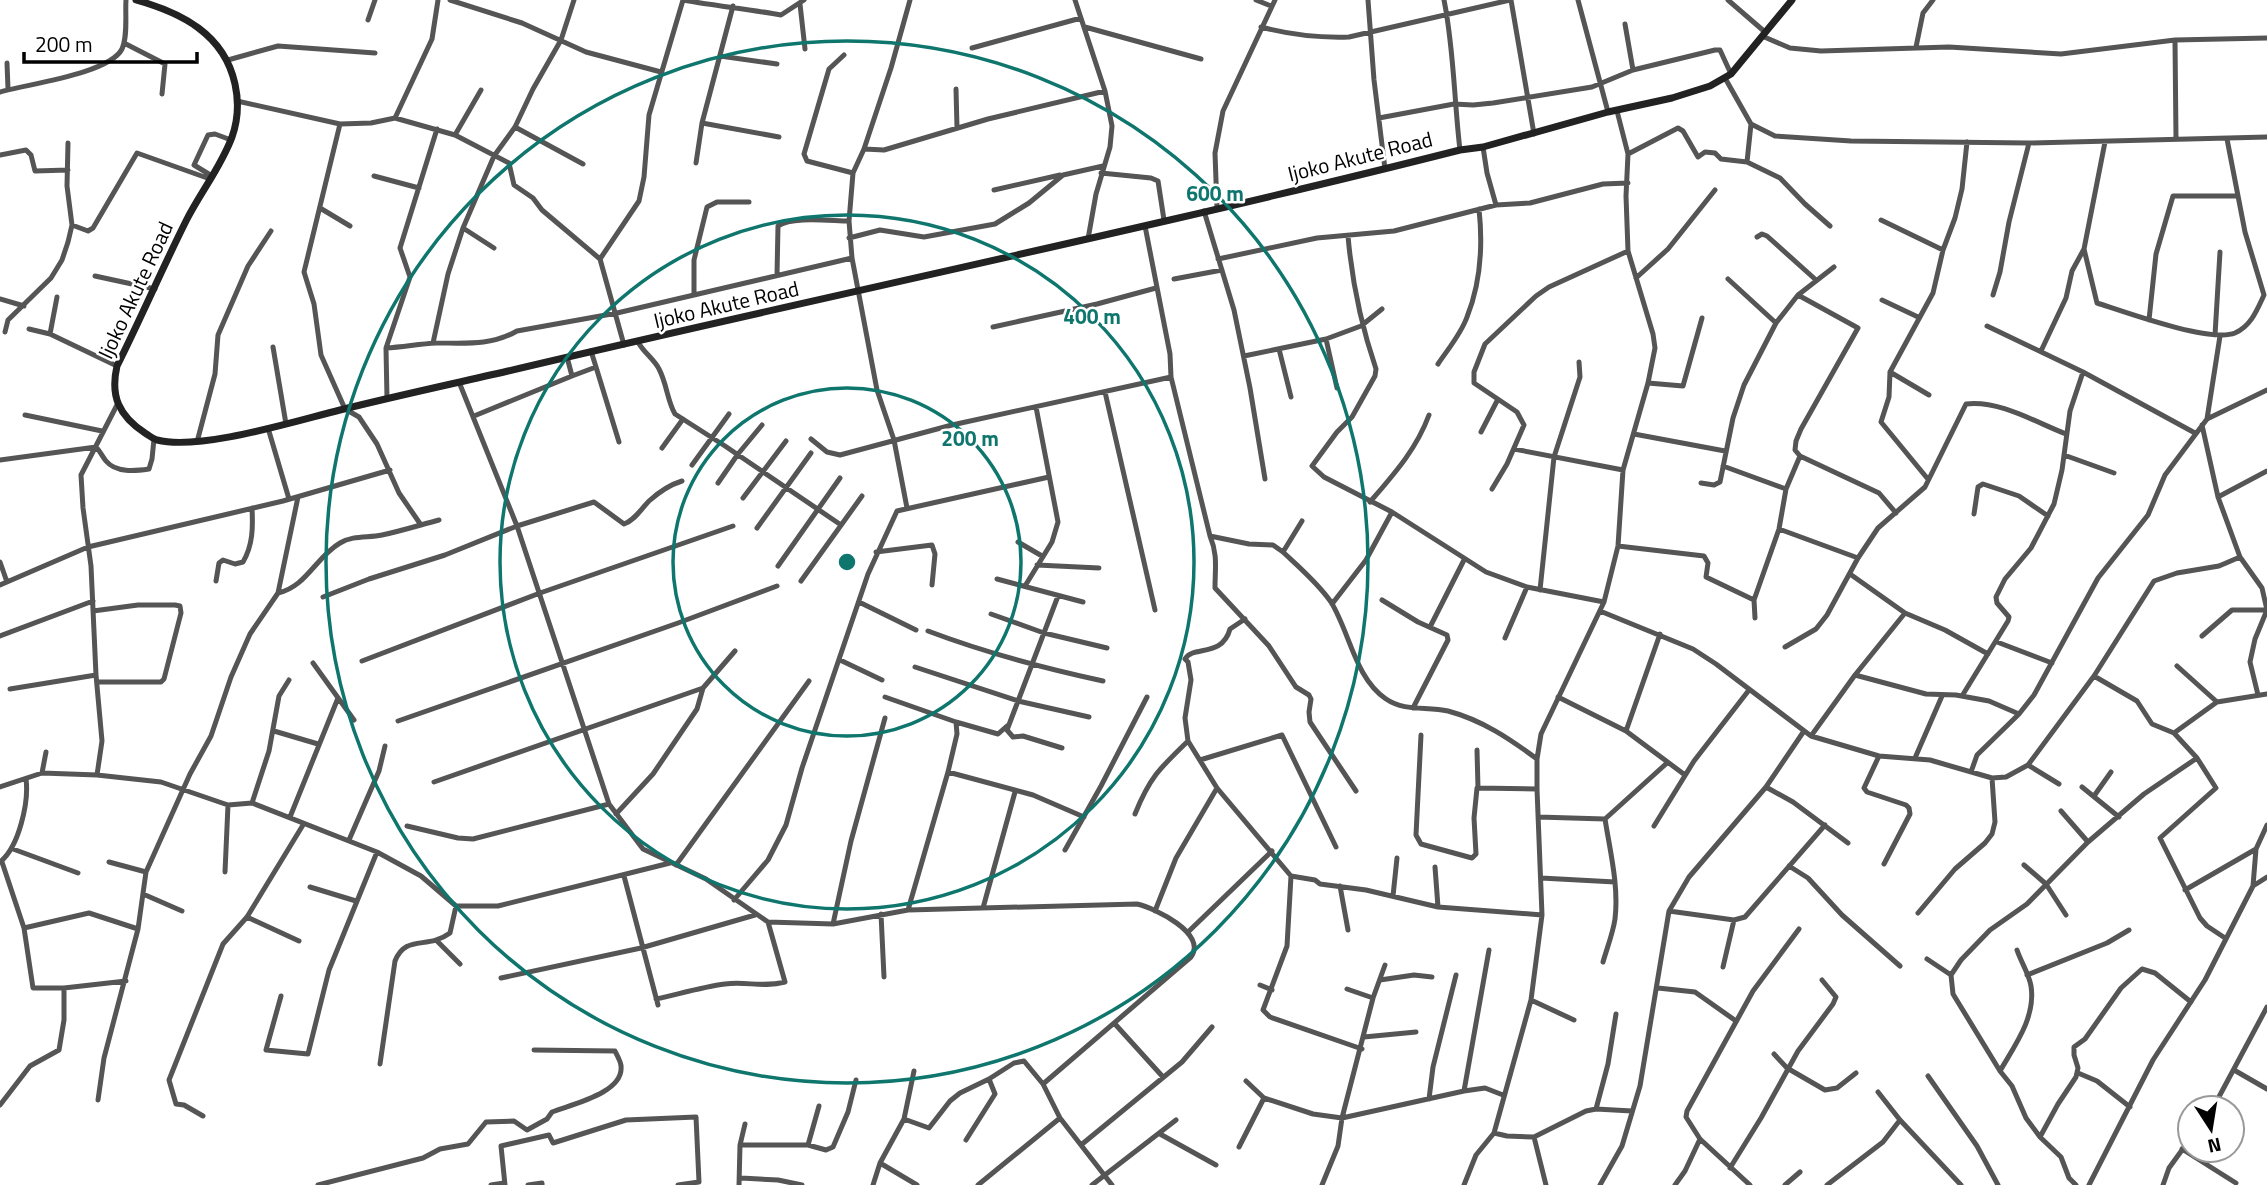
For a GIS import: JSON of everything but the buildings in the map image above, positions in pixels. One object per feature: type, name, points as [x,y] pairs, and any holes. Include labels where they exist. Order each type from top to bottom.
[{"type":"main road","name":"Ijoko Akute Road","points":[[118,403],[115,376],[117,366],[191,211],[231,140],[237,102],[228,60],[220,47],[193,23],[136,0]]},
{"type":"main road","name":"Ijoko Akute Road","points":[[154,439],[197,442],[286,424],[567,356],[1145,226],[1460,150],[1483,147],[1672,98],[1710,86],[1728,76],[1792,0]]},
{"type":"main road","points":[[118,403],[133,426],[154,439]]},
{"type":"street","points":[[0,92],[81,74],[116,57],[124,43],[126,0]]},
{"type":"street","points":[[368,20],[375,0]]},
{"type":"street","points":[[395,118],[432,39],[438,0]]},
{"type":"street","points":[[450,0],[522,23],[586,52],[661,72]]},
{"type":"street","points":[[433,344],[448,274],[463,228],[494,156],[515,127],[561,40],[574,0]]},
{"type":"street","points":[[600,259],[639,201],[644,177],[649,115],[683,0],[781,15],[802,2],[805,49]]},
{"type":"street","points":[[907,508],[894,440],[877,390],[852,258],[849,221],[853,173],[864,149],[891,68],[910,0]]},
{"type":"street","points":[[1074,0],[1105,91],[1112,126],[1110,147],[1102,169],[1088,239]]},
{"type":"street","points":[[1217,208],[1215,153],[1223,111],[1273,3],[1256,0]]},
{"type":"street","points":[[1368,0],[1369,34],[1385,169]]},
{"type":"street","points":[[1444,0],[1451,39],[1454,104],[1460,150]]},
{"type":"street","points":[[1261,27],[1287,34],[1322,38],[1369,34],[1511,0],[1534,134]]},
{"type":"street","points":[[1578,0],[1608,113]]},
{"type":"street","points":[[1728,0],[1763,34],[1790,48],[1821,51],[1916,47],[2005,49],[2062,54],[2175,40],[2267,38]]},
{"type":"street","points":[[1916,47],[1923,13],[1933,0]]},
{"type":"street","points":[[696,163],[702,123],[733,6]]},
{"type":"street","points":[[972,48],[1081,19]]},
{"type":"street","points":[[1625,24],[1633,70]]},
{"type":"street","points":[[1085,27],[1200,59]]},
{"type":"street","points":[[2175,40],[2176,139]]},
{"type":"street","points":[[124,43],[164,64],[162,94]]},
{"type":"street","points":[[228,60],[278,46],[374,53]]},
{"type":"street","points":[[1379,118],[1454,104],[1474,105],[1528,99],[1592,87],[1633,70],[1720,50],[1728,76],[1751,124],[1746,162]]},
{"type":"street","points":[[845,55],[829,69],[804,154],[807,161],[853,173]]},
{"type":"street","points":[[720,56],[777,64]]},
{"type":"street","points":[[6,63],[8,89]]},
{"type":"street","points":[[956,89],[957,128]]},
{"type":"street","points":[[455,135],[481,90]]},
{"type":"street","points":[[864,149],[884,150],[957,128],[1105,91]]},
{"type":"street","points":[[237,102],[340,124],[371,123],[395,118],[455,135],[509,163],[514,185],[533,198],[542,210],[600,259],[624,345]]},
{"type":"street","points":[[1464,1185],[1476,1155],[1493,1133],[1531,1000],[1542,915],[1537,789],[1537,759],[1541,734],[1604,602],[1618,546],[1623,470],[1648,383],[1655,348],[1628,251],[1628,154],[1617,111]]},
{"type":"street","points":[[702,123],[779,137]]},
{"type":"street","points":[[340,124],[304,272],[314,304],[321,355],[345,409],[359,417],[390,470],[399,493],[421,525]]},
{"type":"street","points":[[1751,124],[1775,136],[1832,141],[2029,143],[2267,137]]},
{"type":"street","points":[[515,127],[583,164]]},
{"type":"street","points":[[1628,154],[1678,128],[1683,131],[1698,157],[1705,152],[1715,153],[1721,159],[1746,162],[1780,178],[1830,226]]},
{"type":"street","points":[[387,399],[386,348],[410,277],[400,248],[437,129]]},
{"type":"street","points":[[211,177],[194,165],[208,135],[215,134],[231,140]]},
{"type":"street","points":[[2227,139],[2237,196],[2267,304]]},
{"type":"street","points":[[1927,478],[1881,422],[1889,397],[1891,373],[1918,317],[1933,293],[1962,188],[1967,142]]},
{"type":"street","points":[[2041,351],[2066,298],[2072,271],[2084,249],[2105,142]]},
{"type":"street","points":[[5,332],[8,320],[51,278],[62,260],[72,225],[68,206],[68,143]]},
{"type":"street","points":[[1993,295],[2029,143]]},
{"type":"street","points":[[1483,147],[1496,205]]},
{"type":"street","points":[[0,155],[26,150],[31,155],[35,171],[68,170]]},
{"type":"street","points":[[72,225],[88,231],[93,228],[137,153],[211,177]]},
{"type":"street","points":[[993,190],[1102,169],[1158,181],[1164,220]]},
{"type":"street","points":[[849,238],[880,230],[924,237],[995,224],[1029,203],[1063,175]]},
{"type":"street","points":[[374,176],[419,188]]},
{"type":"street","points":[[1218,259],[1293,242],[1394,231],[1496,205],[1530,203],[1603,184],[1628,183]]},
{"type":"street","points":[[1636,278],[1668,249],[1715,190]]},
{"type":"street","points":[[2149,320],[2156,254],[2173,196],[2237,196]]},
{"type":"street","points":[[694,294],[694,260],[707,207],[717,202],[749,202]]},
{"type":"street","points":[[320,208],[350,226]]},
{"type":"street","points":[[1438,364],[1467,319],[1473,301],[1481,247],[1479,209]]},
{"type":"street","points":[[1204,211],[1234,310],[1265,479]]},
{"type":"street","points":[[1881,220],[1943,250]]},
{"type":"street","points":[[777,275],[778,226],[793,221],[849,221]]},
{"type":"street","points":[[1145,226],[1170,354],[1171,377],[1217,561],[1215,588],[1269,646],[1296,687],[1309,695],[1310,722],[1356,791]]},
{"type":"street","points":[[463,228],[494,248]]},
{"type":"street","points":[[197,442],[215,373],[218,335],[248,266],[271,230]]},
{"type":"street","points":[[1757,237],[1762,234],[1767,236],[1816,280]]},
{"type":"street","points":[[1348,236],[1352,277],[1362,326],[1376,369],[1375,376],[1352,417],[1337,432],[1312,467],[1324,477],[1392,512],[1486,572],[1527,587],[1604,602]]},
{"type":"street","points":[[2084,249],[2097,303],[2149,320],[2218,336],[2237,332],[2254,317],[2264,295]]},
{"type":"street","points":[[1492,489],[1524,425],[1517,412],[1475,386],[1473,378],[1480,354],[1489,338],[1541,291],[1628,251]]},
{"type":"street","points":[[2207,419],[2218,336],[2220,252]]},
{"type":"street","points":[[386,348],[490,342],[504,339],[517,331],[617,313],[852,258]]},
{"type":"street","points":[[1701,483],[1717,485],[1744,385],[1776,323],[1798,295],[1833,267]]},
{"type":"street","points":[[1174,279],[1222,270]]},
{"type":"street","points":[[95,276],[155,289]]},
{"type":"street","points":[[1728,279],[1776,323]]},
{"type":"street","points":[[993,327],[1156,288]]},
{"type":"street","points":[[1798,295],[1858,328],[1796,441],[1795,450],[1800,456],[1879,493],[1896,513]]},
{"type":"street","points":[[50,334],[57,297]]},
{"type":"street","points":[[0,299],[24,306]]},
{"type":"street","points":[[1882,300],[1918,317]]},
{"type":"street","points":[[1244,356],[1326,339],[1362,326],[1382,309]]},
{"type":"street","points":[[1648,383],[1683,386],[1702,318]]},
{"type":"street","points":[[1987,326],[2082,372],[2195,433]]},
{"type":"street","points":[[29,329],[50,334],[117,366]]},
{"type":"street","points":[[1326,339],[1337,388]]},
{"type":"street","points":[[638,342],[657,365],[675,414],[841,525]]},
{"type":"street","points":[[273,347],[286,424]]},
{"type":"street","points":[[1279,349],[1291,397]]},
{"type":"street","points":[[592,351],[620,442]]},
{"type":"street","points":[[567,356],[572,376]]},
{"type":"street","points":[[1540,590],[1553,457],[1580,377],[1579,362]]},
{"type":"street","points":[[474,416],[596,367]]},
{"type":"street","points":[[1962,696],[1997,642],[2009,617],[1997,603],[1996,597],[2005,579],[2031,548],[2057,494],[2070,411],[2082,372]]},
{"type":"street","points":[[1891,373],[1929,395]]},
{"type":"street","points":[[811,439],[834,455],[1171,377]]},
{"type":"street","points":[[460,382],[517,526],[609,804],[643,849],[706,879],[768,922],[833,925],[908,911],[1125,904],[1146,906],[1188,932],[1195,946],[1191,957],[1043,1084]]},
{"type":"street","points":[[1971,772],[1977,755],[2019,714],[2034,695],[2098,578],[2148,514],[2165,475],[2195,433],[2207,419],[2267,390]]},
{"type":"street","points":[[1105,392],[1155,610]]},
{"type":"street","points":[[1480,432],[1497,401]]},
{"type":"street","points":[[97,775],[102,741],[81,475],[118,403]]},
{"type":"street","points":[[1785,647],[1816,629],[1828,615],[1858,558],[1878,528],[1925,486],[1966,404],[1979,403],[1996,407],[2066,434]]},
{"type":"street","points":[[1025,586],[1052,542],[1058,522],[1036,407]]},
{"type":"street","points":[[692,465],[729,414]]},
{"type":"street","points":[[25,415],[102,430]]},
{"type":"street","points":[[1370,502],[1410,456],[1429,415]]},
{"type":"street","points":[[662,448],[683,419]]},
{"type":"street","points":[[718,484],[762,425]]},
{"type":"street","points":[[2202,425],[2218,497],[2240,557],[2264,586],[2267,610],[2253,646],[2250,662],[2258,695]]},
{"type":"street","points":[[268,428],[289,499]]},
{"type":"street","points":[[1634,433],[1725,451]]},
{"type":"street","points":[[96,447],[107,463],[118,469],[149,469],[154,439]]},
{"type":"street","points":[[743,498],[786,441]]},
{"type":"street","points":[[0,460],[96,447]]},
{"type":"street","points":[[1514,449],[1623,470]]},
{"type":"street","points":[[757,528],[811,453]]},
{"type":"street","points":[[2064,455],[2114,473]]},
{"type":"street","points":[[1755,618],[1754,600],[1779,529],[1786,489],[1800,456]]},
{"type":"street","points":[[1723,466],[1786,489]]},
{"type":"street","points":[[0,585],[88,547],[298,497],[390,470]]},
{"type":"street","points":[[2218,497],[2267,471]]},
{"type":"street","points":[[734,900],[768,860],[786,825],[802,768],[876,552],[894,514],[900,509],[1049,477]]},
{"type":"street","points":[[778,566],[840,478]]},
{"type":"street","points":[[323,597],[445,555],[517,526],[594,502],[624,524],[659,493],[682,481]]},
{"type":"street","points":[[1974,514],[1978,487],[1983,484],[2019,496],[2048,516]]},
{"type":"street","points":[[801,581],[862,496]]},
{"type":"street","points":[[98,1100],[104,1058],[138,929],[146,872],[211,736],[231,677],[250,634],[278,593],[298,497]]},
{"type":"street","points":[[216,581],[219,563],[223,560],[235,564],[243,562],[247,555],[253,531],[252,508]]},
{"type":"street","points":[[1332,604],[1366,560],[1392,512]]},
{"type":"street","points":[[278,593],[290,591],[333,548],[345,540],[379,536],[439,520]]},
{"type":"street","points":[[1283,552],[1302,521]]},
{"type":"street","points":[[362,661],[540,593],[733,526]]},
{"type":"street","points":[[1779,529],[1858,558]]},
{"type":"street","points":[[1210,536],[1249,544],[1273,545],[1283,552],[1332,604],[1370,685],[1386,699],[1413,708],[1447,711],[1478,722],[1511,740],[1537,759]]},
{"type":"street","points":[[1018,542],[1042,556]]},
{"type":"street","points":[[876,552],[932,545],[935,554],[932,585]]},
{"type":"street","points":[[1618,546],[1704,556],[1708,562],[1706,577],[1754,600]]},
{"type":"street","points":[[1600,611],[1693,649],[1811,736],[1880,757],[1915,758],[1992,778],[2006,777],[2028,765],[2094,676],[2154,581],[2177,573],[2219,566],[2240,557]]},
{"type":"street","points":[[1430,626],[1464,560]]},
{"type":"street","points":[[0,562],[7,582]]},
{"type":"street","points":[[1037,565],[1100,568]]},
{"type":"street","points":[[1850,574],[1905,613],[1945,630],[1988,654]]},
{"type":"street","points":[[997,579],[1083,602]]},
{"type":"street","points":[[398,721],[777,586]]},
{"type":"street","points":[[1506,638],[1527,587]]},
{"type":"street","points":[[1058,596],[1007,730],[1013,737],[1023,736],[1062,748]]},
{"type":"street","points":[[1382,600],[1418,622],[1445,632],[1448,640],[1413,708]]},
{"type":"street","points":[[0,636],[93,601]]},
{"type":"street","points":[[859,601],[916,630]]},
{"type":"street","points":[[93,611],[175,605],[180,606],[181,612],[161,682],[97,682]]},
{"type":"street","points":[[2202,636],[2232,610],[2267,610]]},
{"type":"street","points":[[1811,736],[1905,613]]},
{"type":"street","points":[[991,614],[1044,633],[1107,648]]},
{"type":"street","points":[[1245,619],[1230,629],[1228,636],[1210,651],[1188,654],[1185,659],[1191,680],[1185,718],[1188,741],[1217,788],[1291,876],[1287,946],[1263,1010],[1267,1016],[1362,1049]]},
{"type":"street","points":[[928,631],[982,652],[1103,681]]},
{"type":"street","points":[[1626,731],[1660,634]]},
{"type":"street","points":[[1997,642],[2052,663]]},
{"type":"street","points":[[616,814],[653,774],[697,709],[703,688],[735,651]]},
{"type":"street","points":[[840,660],[882,680]]},
{"type":"street","points":[[313,663],[354,720]]},
{"type":"street","points":[[2177,666],[2217,702]]},
{"type":"street","points":[[915,667],[1018,701],[1089,716]]},
{"type":"street","points":[[10,689],[96,675]]},
{"type":"street","points":[[1855,675],[1899,688],[1989,701],[2019,714]]},
{"type":"street","points":[[2094,676],[2137,701],[2152,724],[2174,733],[2197,758],[2216,788],[2160,838],[2185,890],[2207,926],[2225,938]]},
{"type":"street","points":[[252,803],[274,731],[279,696],[289,680]]},
{"type":"street","points":[[0,787],[42,773],[97,775],[161,782],[228,805],[252,803],[377,852],[422,876],[456,906],[498,905],[673,864],[809,681]]},
{"type":"street","points":[[434,782],[703,688]]},
{"type":"street","points":[[1654,825],[1724,719],[1749,690]]},
{"type":"street","points":[[2174,733],[2217,702],[2267,694]]},
{"type":"street","points":[[1915,758],[1942,696]]},
{"type":"street","points":[[885,697],[998,734],[1004,731],[1011,721]]},
{"type":"street","points":[[1065,850],[1147,697]]},
{"type":"street","points":[[1558,697],[1626,731],[1685,775]]},
{"type":"street","points":[[290,817],[338,698]]},
{"type":"street","points":[[833,925],[851,841],[884,719]]},
{"type":"street","points":[[908,911],[948,772],[957,734],[956,722]]},
{"type":"street","points":[[274,731],[318,744]]},
{"type":"street","points":[[1600,1185],[1622,1146],[1647,1056],[1669,911],[1689,877],[1766,787],[1804,731]]},
{"type":"street","points":[[1200,760],[1282,735],[1336,848]]},
{"type":"street","points":[[1421,735],[1416,835],[1421,844],[1472,859],[1476,855],[1474,818],[1478,788],[1477,750]]},
{"type":"street","points":[[1135,814],[1147,784],[1159,768],[1188,741]]},
{"type":"street","points":[[349,840],[379,771],[385,746]]},
{"type":"street","points":[[42,773],[46,752]]},
{"type":"street","points":[[1880,757],[1864,788],[1867,792],[1906,805],[1910,814],[1884,864]]},
{"type":"street","points":[[2076,1185],[2069,1178],[2061,1157],[2040,1137],[2026,1118],[2012,1086],[1953,994],[1951,975],[1990,930],[2027,904],[2088,842],[2144,794],[2197,758]]},
{"type":"street","points":[[1538,817],[1605,819],[1667,763]]},
{"type":"street","points":[[2028,765],[2059,784]]},
{"type":"street","points":[[948,772],[1054,803],[1084,817]]},
{"type":"street","points":[[2094,796],[2111,772]]},
{"type":"street","points":[[1918,913],[1955,869],[1993,834],[1995,822],[1992,778]]},
{"type":"street","points":[[26,779],[28,792],[13,849],[1,862],[24,928],[33,988],[64,988],[126,981]]},
{"type":"street","points":[[1766,787],[1848,842]]},
{"type":"street","points":[[2082,787],[2119,817]]},
{"type":"street","points":[[1155,911],[1176,858],[1217,788]]},
{"type":"street","points":[[1478,788],[1537,789]]},
{"type":"street","points":[[983,908],[1015,792]]},
{"type":"street","points":[[407,826],[473,839],[609,804]]},
{"type":"street","points":[[225,872],[228,805]]},
{"type":"street","points":[[2061,811],[2088,842]]},
{"type":"street","points":[[1603,962],[1615,920],[1615,882],[1605,819]]},
{"type":"street","points":[[203,1116],[184,1105],[176,1104],[169,1080],[223,944],[247,916],[303,825]]},
{"type":"street","points":[[1669,911],[1734,920],[1745,917],[1825,825]]},
{"type":"street","points":[[2089,1185],[2153,1060],[2205,980],[2253,886],[2256,849],[2267,825]]},
{"type":"street","points":[[13,849],[78,873]]},
{"type":"street","points":[[2185,890],[2256,849]]},
{"type":"street","points":[[1188,932],[1272,851]]},
{"type":"street","points":[[281,996],[266,1050],[308,1054],[330,970],[377,852]]},
{"type":"street","points":[[1393,896],[1397,858]]},
{"type":"street","points":[[109,862],[146,872]]},
{"type":"street","points":[[2024,865],[2046,884],[2066,915]]},
{"type":"street","points":[[1789,866],[1808,878],[1842,915],[1900,966]]},
{"type":"street","points":[[1435,867],[1438,907]]},
{"type":"street","points":[[624,876],[657,1002],[725,984],[739,983],[762,987],[785,982],[768,922]]},
{"type":"street","points":[[1291,876],[1438,907],[1542,915]]},
{"type":"street","points":[[2253,886],[2267,877]]},
{"type":"street","points":[[1541,878],[1615,882]]},
{"type":"street","points":[[1340,886],[1348,930]]},
{"type":"street","points":[[310,887],[356,901]]},
{"type":"street","points":[[143,894],[182,911]]},
{"type":"street","points":[[380,1064],[395,961],[399,950],[407,945],[438,942],[450,933],[456,906]]},
{"type":"street","points":[[24,928],[89,913],[138,929]]},
{"type":"street","points":[[881,914],[884,977]]},
{"type":"street","points":[[501,978],[641,947],[755,915]]},
{"type":"street","points":[[247,916],[299,941]]},
{"type":"street","points":[[1723,967],[1734,920]]},
{"type":"street","points":[[1750,1185],[1700,1139],[1686,1117],[1687,1111],[1753,991],[1799,929]]},
{"type":"street","points":[[2027,975],[2106,943],[2129,930]]},
{"type":"street","points":[[438,942],[460,964]]},
{"type":"street","points":[[1464,1091],[1489,950]]},
{"type":"street","points":[[2000,1071],[2020,1038],[2032,1001],[2031,984],[2022,968],[2017,950]]},
{"type":"street","points":[[1927,959],[1951,975]]},
{"type":"street","points":[[1322,1185],[1338,1146],[1342,1118],[1362,1049],[1373,998],[1385,965]]},
{"type":"street","points":[[2040,1137],[2078,1073],[2074,1047],[2085,1039],[2121,988],[2142,969],[2155,972],[2191,1002]]},
{"type":"street","points":[[1380,980],[1414,975],[1432,977]]},
{"type":"street","points":[[1429,1099],[1433,1067],[1456,975]]},
{"type":"street","points":[[1730,1168],[1761,1118],[1787,1068],[1836,997],[1822,979]]},
{"type":"street","points":[[1260,985],[1272,989]]},
{"type":"street","points":[[1,1103],[30,1066],[59,1050],[64,1020],[64,988]]},
{"type":"street","points":[[1658,988],[1695,992],[1736,1021]]},
{"type":"street","points":[[1347,989],[1373,998]]},
{"type":"street","points":[[1531,1000],[1574,1020]]},
{"type":"street","points":[[2221,1094],[2267,1007]]},
{"type":"street","points":[[1596,1109],[1608,1064],[1616,1014]]},
{"type":"street","points":[[2260,1017],[2267,1021]]},
{"type":"street","points":[[1115,1024],[1163,1077]]},
{"type":"street","points":[[1081,1145],[1182,1062],[1212,1027]]},
{"type":"street","points":[[1364,1037],[1416,1032]]},
{"type":"street","points":[[318,1185],[423,1158],[440,1149],[468,1144],[486,1122],[514,1121],[527,1130],[547,1119],[552,1111],[606,1092],[618,1082],[622,1067],[615,1051],[534,1049]]},
{"type":"street","points":[[1774,1054],[1787,1068],[1825,1090],[1837,1088],[1856,1073]]},
{"type":"street","points":[[904,1119],[929,1128],[950,1101],[966,1088],[989,1079],[1021,1060],[1026,1062],[1043,1084],[1060,1118],[1112,1185]]},
{"type":"street","points":[[2234,1070],[2267,1088]]},
{"type":"street","points":[[873,1185],[880,1163],[904,1119],[914,1071]]},
{"type":"street","points":[[2078,1073],[2097,1082],[2130,1107]]},
{"type":"street","points":[[1928,1076],[1965,1126],[1998,1185]]},
{"type":"street","points":[[967,1140],[995,1094],[989,1079]]},
{"type":"street","points":[[740,1144],[808,1144],[826,1150],[835,1144],[848,1112],[856,1080]]},
{"type":"street","points":[[1246,1081],[1264,1098],[1313,1114],[1342,1118],[1485,1088],[1503,1095]]},
{"type":"street","points":[[1878,1092],[1900,1120],[1961,1185]]},
{"type":"street","points":[[1239,1147],[1264,1098]]},
{"type":"street","points":[[808,1144],[819,1106]]},
{"type":"street","points":[[1493,1133],[1534,1137],[1586,1111],[1632,1111]]},
{"type":"street","points":[[491,1185],[505,1184],[501,1146],[549,1135],[553,1143],[626,1120],[696,1117],[699,1182],[678,1185]]},
{"type":"street","points":[[978,1185],[1060,1118]]},
{"type":"street","points":[[1092,1185],[1176,1120]]},
{"type":"street","points":[[1827,1185],[1883,1142],[1900,1120]]},
{"type":"street","points":[[745,1124],[740,1144],[740,1182],[778,1180],[802,1185]]},
{"type":"street","points":[[1160,1134],[1216,1165]]},
{"type":"street","points":[[1534,1137],[1546,1185]]},
{"type":"street","points":[[1675,1185],[1685,1171],[1700,1139]]},
{"type":"street","points":[[2163,1185],[2176,1158]]},
{"type":"street","points":[[880,1163],[917,1185]]},
{"type":"street","points":[[2206,1164],[2236,1183]]},
{"type":"street","points":[[1785,1185],[1800,1172]]},
{"type":"street","points":[[1835,1180],[1843,1185]]},
{"type":"street","points":[[528,1185],[542,1185]]}]
